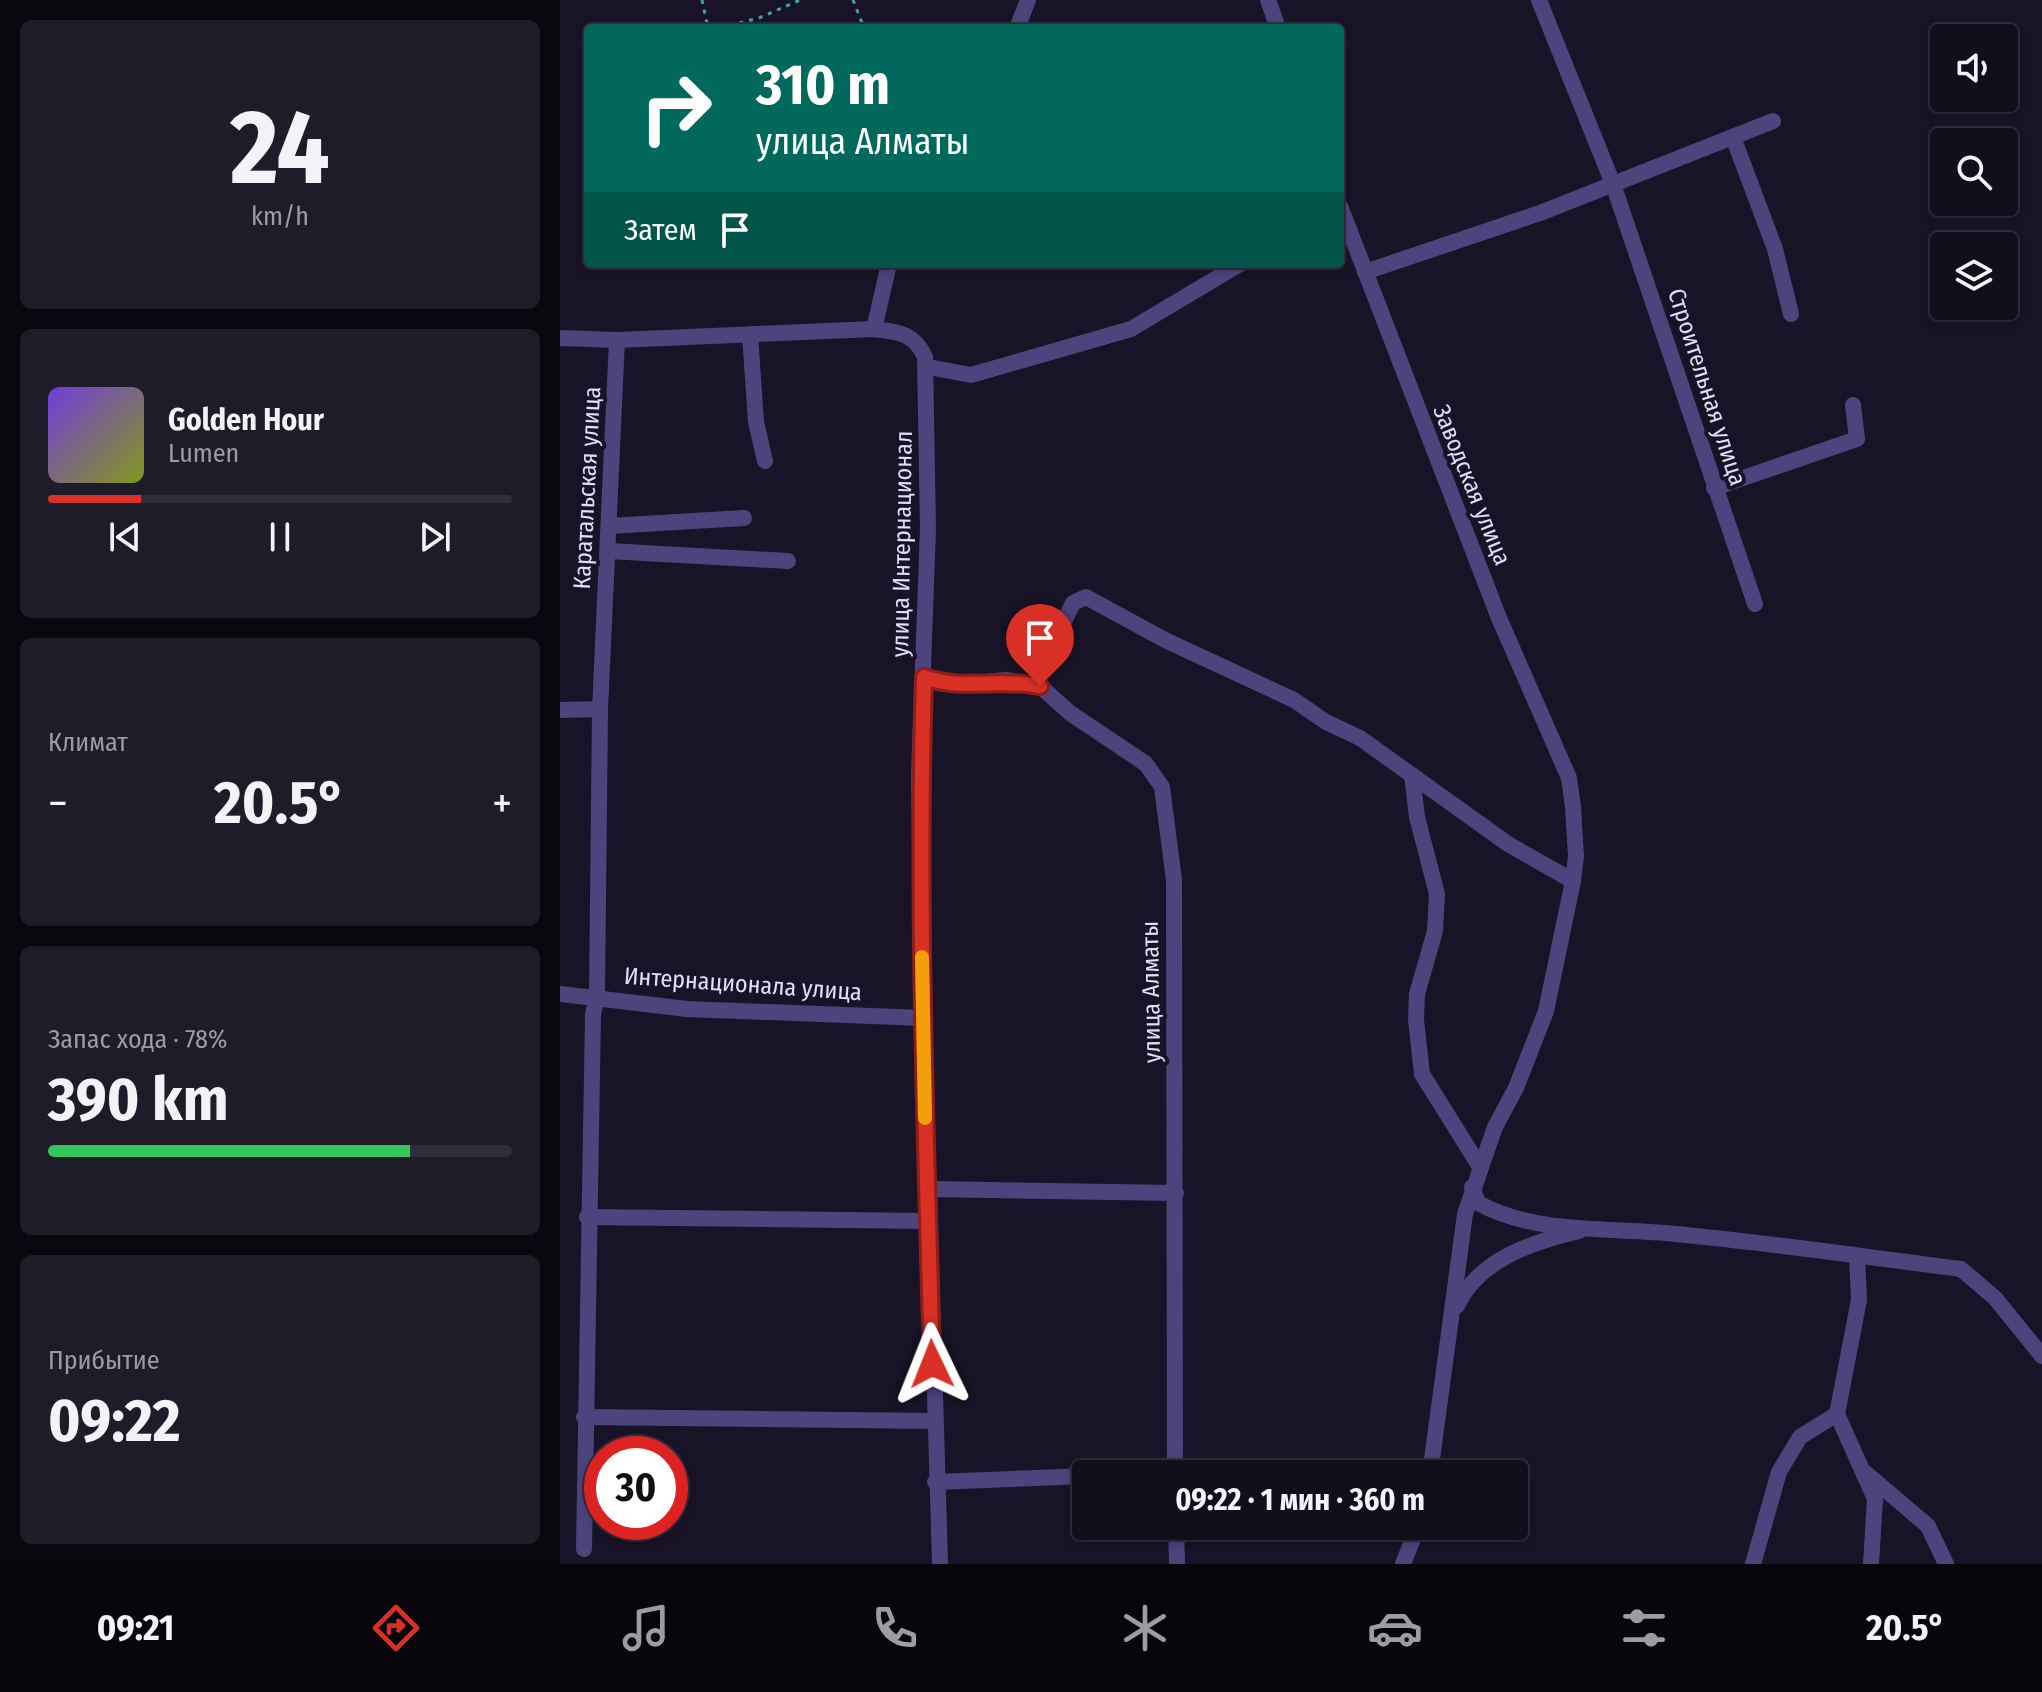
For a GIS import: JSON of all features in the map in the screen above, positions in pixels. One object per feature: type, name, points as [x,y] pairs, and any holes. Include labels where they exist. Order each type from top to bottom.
[{"type":"street","points":[[1268,0],[1277,24]]},
{"type":"street","name":"Строительная улица","points":[[1539,0],[1613,184],[1755,604]]},
{"type":"street","points":[[1019,24],[1027,2]]},
{"type":"street","points":[[1365,272],[1540,213],[1773,121]]},
{"type":"street","points":[[1733,137],[1775,249],[1791,314]]},
{"type":"street","name":"Заводская улица","points":[[1344,217],[1499,618],[1569,778],[1576,856],[1546,1011],[1472,1187],[1465,1214],[1432,1460]]},
{"type":"street","points":[[874,329],[888,268]]},
{"type":"street","points":[[560,338],[617,340],[874,329],[902,332],[918,342],[928,367],[971,375],[1131,329],[1233,268]]},
{"type":"street","points":[[750,334],[756,422],[765,461]]},
{"type":"street","name":"Каратальская улица","points":[[584,1549],[587,1217],[593,1014],[597,996],[600,709],[617,340]]},
{"type":"street","name":"улица Интернационал","points":[[928,367],[924,677],[919,774],[928,1221],[940,1564]]},
{"type":"street","points":[[1714,488],[1760,469],[1857,439],[1853,405]]},
{"type":"street","points":[[609,526],[744,518]]},
{"type":"street","points":[[609,551],[788,561]]},
{"type":"street","points":[[1033,685],[1073,603],[1086,597],[1165,640],[1294,700],[1326,722],[1360,738],[1508,844],[1573,881]]},
{"type":"street","name":"улица Алматы","points":[[924,677],[953,685],[1006,680],[1033,685],[1146,764],[1162,787],[1174,880],[1175,1460]]},
{"type":"street","points":[[560,710],[600,709]]},
{"type":"street","points":[[1412,775],[1417,817],[1437,894],[1435,931],[1417,994],[1416,1020],[1422,1074],[1480,1167]]},
{"type":"street","name":"Интернационала улица","points":[[560,994],[597,996],[632,1005],[687,1009],[923,1018]]},
{"type":"street","points":[[1472,1187],[1478,1203],[1498,1214],[1595,1228],[1961,1269],[1995,1298],[2042,1356]]},
{"type":"street","points":[[929,1189],[1176,1193]]},
{"type":"street","points":[[587,1217],[928,1221]]},
{"type":"street","points":[[1452,1319],[1465,1290],[1486,1269],[1528,1247],[1595,1228]]},
{"type":"street","points":[[1857,1256],[1859,1300],[1837,1414],[1875,1499],[1871,1564]]},
{"type":"street","points":[[1753,1564],[1779,1472],[1800,1437],[1837,1414]]},
{"type":"street","points":[[584,1417],[934,1421]]},
{"type":"street","points":[[1865,1472],[1928,1526],[1946,1564]]},
{"type":"street","points":[[935,1482],[1072,1477]]},
{"type":"street","points":[[1176,1540],[1177,1564]]},
{"type":"street","points":[[1403,1564],[1412,1540]]},
{"type":"path","points":[[702,0],[707,24]]},
{"type":"path","points":[[736,24],[759,18],[800,0]]},
{"type":"path","points":[[853,0],[862,24]]},
{"type":"slow traffic","points":[[922,957],[925,1118]]},
{"type":"route","points":[[932,1364],[929,1189],[923,1085],[919,774],[924,677],[953,685],[1006,680],[1040,686]]}]
